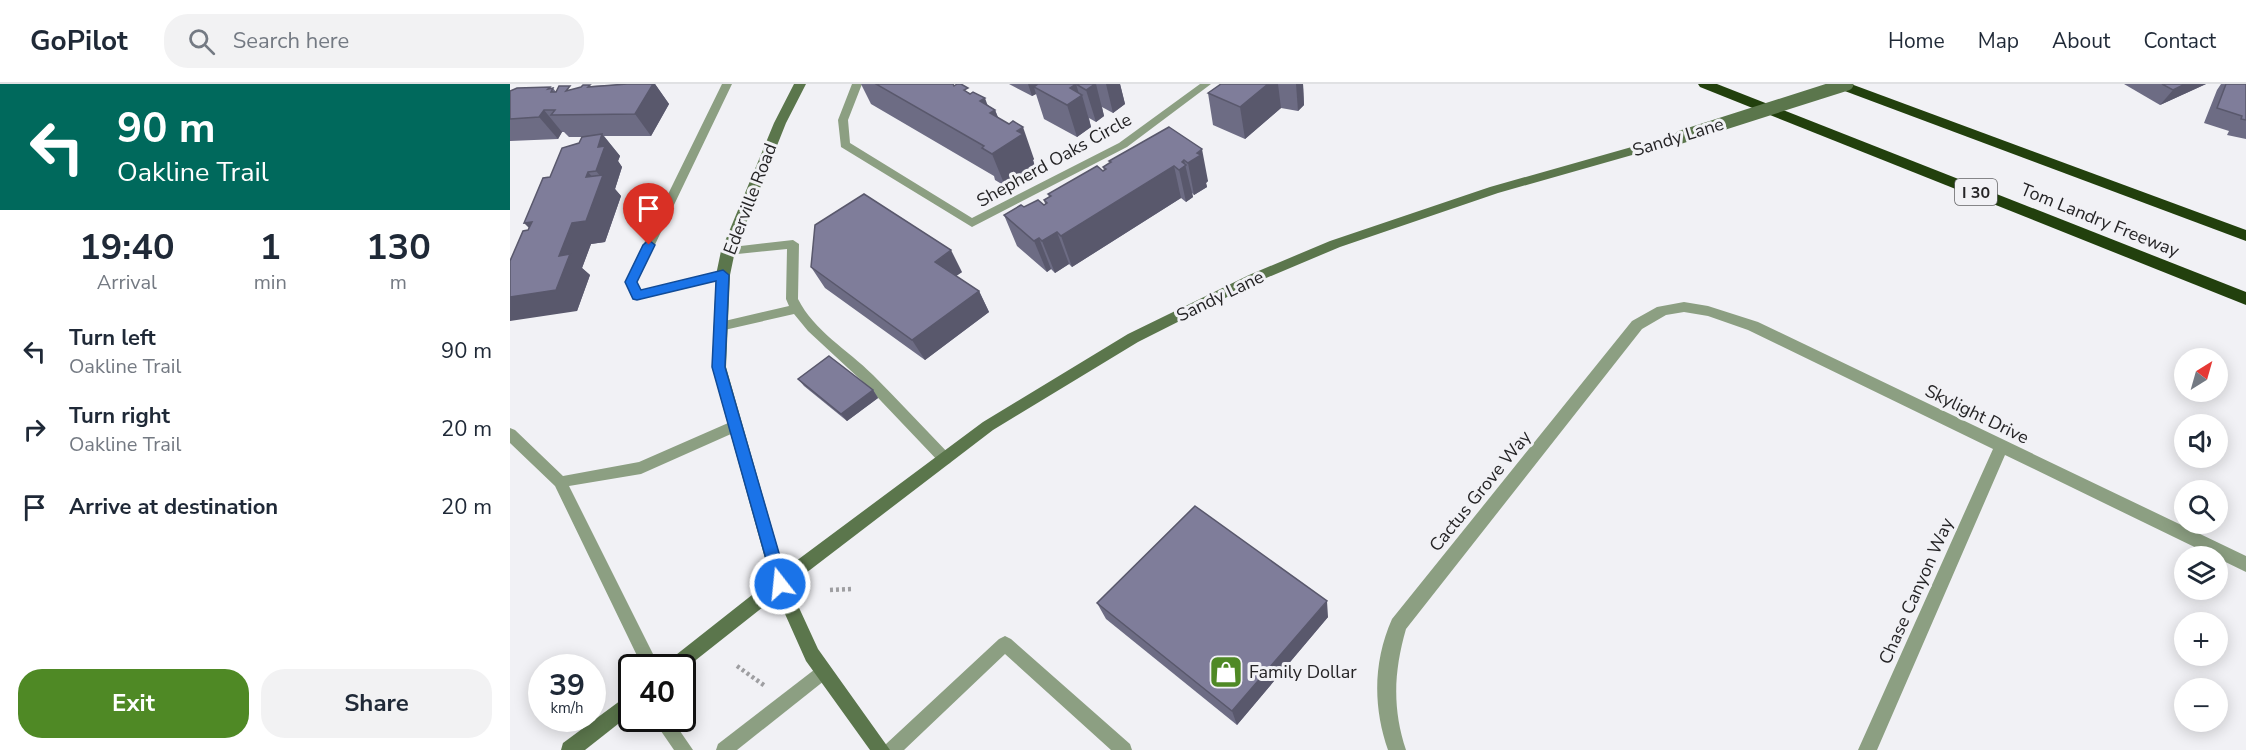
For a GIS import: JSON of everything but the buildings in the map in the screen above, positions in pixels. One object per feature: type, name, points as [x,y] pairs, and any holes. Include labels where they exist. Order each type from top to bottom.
[{"type":"highway","name":"Tom Landry Freeway","points":[[1705,84],[2246,299]]},
{"type":"highway","name":"Tom Landry Freeway","points":[[1839,84],[2246,236]]},
{"type":"street","name":"Ederville Road","points":[[800,84],[780,123],[729,250],[723,275],[718,367],[780,584],[812,655],[881,750]]},
{"type":"street","name":"Sandy Lane","points":[[691,654],[988,426],[1133,338],[1254,278],[1335,244],[1494,190],[1681,137],[1847,84]]},
{"type":"street","name":"Skylight Drive","points":[[1688,308],[1721,314],[1753,326],[2246,564]]},
{"type":"street","name":"Cactus Grove Way","points":[[1397,750],[1385,708],[1386,664],[1398,625],[1637,325],[1663,311],[1688,308]]},
{"type":"street","name":"Chase Canyon Way","points":[[1867,750],[2001,447]]},
{"type":"street","points":[[570,750],[618,712]]},
{"type":"lane","points":[[723,275],[637,296],[631,282],[727,84]]},
{"type":"lane","name":"Shepherd Oaks Circle","points":[[857,84],[843,120],[845,145],[972,223],[1123,146],[1206,84]]},
{"type":"lane","points":[[729,250],[793,244],[792,298],[797,309],[812,328],[867,377],[945,459]]},
{"type":"lane","points":[[720,326],[797,309]]},
{"type":"lane","points":[[560,482],[641,468],[735,426]]},
{"type":"lane","points":[[510,434],[560,482],[645,654]]},
{"type":"lane","points":[[892,750],[1005,644],[1124,750]]},
{"type":"lane","points":[[724,750],[823,670]]},
{"type":"lane","points":[[671,732],[685,750]]},
{"type":"path","points":[[830,590],[851,589]]},
{"type":"path","points":[[738,666],[765,686]]},
{"type":"place","name":"Family Dollar","points":[[1226,672]]},
{"type":"route","points":[[649,245],[631,282],[637,296],[723,275],[718,367],[780,584]]}]
